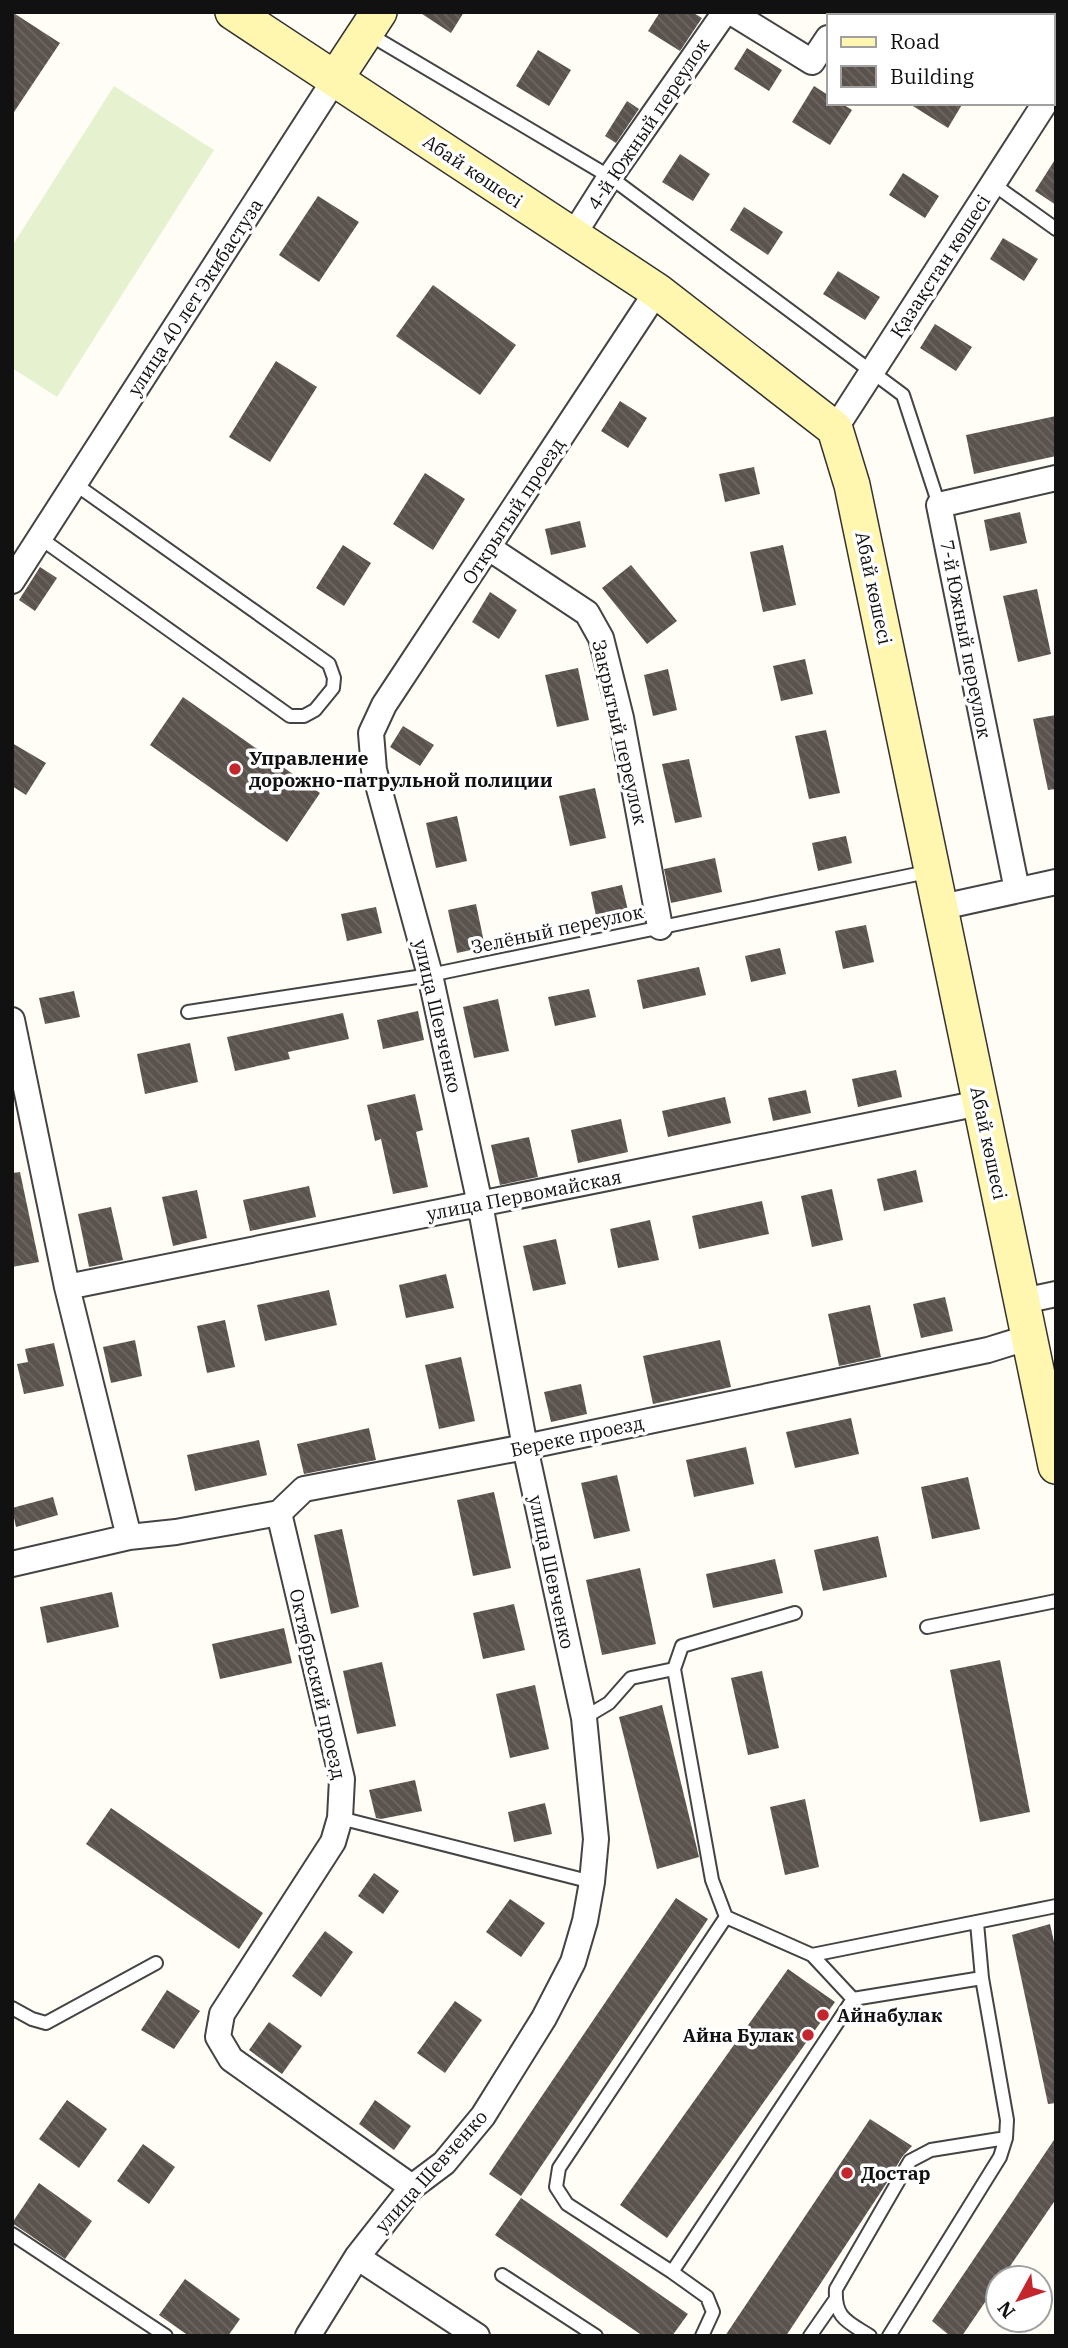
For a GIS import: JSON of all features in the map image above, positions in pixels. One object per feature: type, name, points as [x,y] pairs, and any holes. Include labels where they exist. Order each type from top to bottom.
[{"type":"street","name":"Абай көшесі","points":[[233,12],[657,291],[835,429],[852,485],[981,1102],[1039,1298],[1030,1337],[1056,1466]]},
{"type":"street","name":"4-й Южный переулок","points":[[572,237],[610,177],[725,12]]},
{"type":"street","points":[[731,12],[812,62],[827,40]]},
{"type":"street","name":"улица 40 лет Экибастуза","points":[[12,581],[372,22]]},
{"type":"street","name":"Қазақстан көшесі","points":[[835,429],[1044,105]]},
{"type":"street","name":"Открытый проезд","points":[[371,733],[384,705],[657,291]]},
{"type":"street","points":[[939,505],[1056,478]]},
{"type":"street","name":"7-й Южный переулок","points":[[939,505],[1017,890]]},
{"type":"street","name":"Закрытый переулок","points":[[489,548],[587,613],[601,638],[621,718],[660,927]]},
{"type":"street","name":"улица Шевченко","points":[[308,2336],[357,2257],[412,2187],[444,2163],[482,2116],[544,2018],[573,1962],[585,1921],[596,1839],[584,1718],[525,1447],[480,1204],[430,975],[374,770],[371,733]]},
{"type":"street","points":[[942,907],[1056,882]]},
{"type":"street","points":[[12,1020],[68,1287],[129,1537]]},
{"type":"street","name":"улица Первомайская","points":[[68,1287],[981,1102]]},
{"type":"street","name":"Береке проезд","points":[[279,1513],[304,1489],[525,1447],[988,1350],[1030,1337]]},
{"type":"street","points":[[12,1564],[129,1537],[176,1532],[279,1513]]},
{"type":"street","name":"Октябрьский проезд","points":[[279,1513],[342,1779],[340,1818],[333,1842],[222,2014],[218,2038],[231,2059],[412,2187]]},
{"type":"street","points":[[357,2257],[477,2336]]},
{"type":"lane","points":[[372,22],[610,177],[903,395],[939,505]]},
{"type":"lane","points":[[993,184],[1056,229]]},
{"type":"lane","points":[[40,538],[290,716],[304,716],[315,710],[333,688],[334,678],[329,664],[75,484]]},
{"type":"lane","name":"Зелёный переулок","points":[[188,1012],[430,975],[932,870]]},
{"type":"lane","points":[[927,1627],[1056,1601]]},
{"type":"lane","points":[[795,1613],[682,1646],[674,1669],[712,1880],[726,1917],[812,1955],[853,1999]]},
{"type":"lane","points":[[584,1718],[609,1703],[631,1678],[674,1669]]},
{"type":"lane","points":[[340,1818],[592,1882]]},
{"type":"lane","points":[[812,1955],[1056,1906]]},
{"type":"lane","points":[[702,2336],[713,2312],[707,2297],[567,2204],[556,2187],[559,2168],[726,1917]]},
{"type":"lane","points":[[888,2336],[1000,2157],[1006,2138],[1007,2120],[982,1978],[978,1923]]},
{"type":"lane","points":[[12,2008],[32,2020],[46,2023],[156,1963]]},
{"type":"lane","points":[[672,2272],[853,1999],[982,1978]]},
{"type":"lane","points":[[870,2336],[840,2315],[835,2300],[836,2289],[910,2161],[931,2150],[1006,2138]]},
{"type":"lane","points":[[12,2234],[166,2336]]},
{"type":"lane","points":[[502,2275],[596,2336]]},
{"type":"lane","points":[[810,2336],[835,2300]]},
{"type":"green space","points":[[114,86],[214,150],[57,397],[12,368],[12,246]]},
{"type":"building","points":[[12,12],[60,43],[12,115]]},
{"type":"building","points":[[419,12],[464,12],[451,33]]},
{"type":"building","points":[[660,12],[692,12],[702,18],[680,51],[648,31]]},
{"type":"building","points":[[747,48],[782,70],[769,91],[734,69]]},
{"type":"building","points":[[538,50],[571,70],[549,106],[516,86]]},
{"type":"building","points":[[814,86],[827,94],[827,105],[844,105],[852,110],[830,145],[792,122]]},
{"type":"building","points":[[627,101],[639,109],[616,143],[605,136]]},
{"type":"building","points":[[911,105],[962,105],[948,128]]},
{"type":"building","points":[[680,154],[710,174],[693,201],[662,182]]},
{"type":"building","points":[[1056,158],[1056,205],[1035,191]]},
{"type":"building","points":[[903,173],[939,196],[925,218],[889,195]]},
{"type":"building","points":[[318,196],[359,222],[319,282],[279,255]]},
{"type":"building","points":[[744,207],[783,232],[768,255],[730,230]]},
{"type":"building","points":[[1003,238],[1038,259],[1024,281],[990,259]]},
{"type":"building","points":[[838,271],[880,297],[865,320],[823,294]]},
{"type":"building","points":[[433,285],[516,345],[480,395],[396,336]]},
{"type":"building","points":[[935,324],[972,347],[956,371],[920,348]]},
{"type":"building","points":[[276,361],[317,387],[270,462],[229,437]]},
{"type":"building","points":[[620,401],[647,418],[628,448],[601,431]]},
{"type":"building","points":[[1056,416],[1056,456],[974,474],[966,435]]},
{"type":"building","points":[[754,467],[760,494],[725,502],[719,474]]},
{"type":"building","points":[[425,473],[465,499],[433,550],[393,524]]},
{"type":"building","points":[[1020,512],[1027,543],[990,551],[984,520]]},
{"type":"building","points":[[580,521],[586,547],[551,555],[545,529]]},
{"type":"building","points":[[343,545],[371,563],[344,606],[316,588]]},
{"type":"building","points":[[783,545],[796,605],[763,612],[750,552]]},
{"type":"building","points":[[631,565],[677,621],[647,644],[602,588]]},
{"type":"building","points":[[40,567],[57,578],[35,611],[19,600]]},
{"type":"building","points":[[1037,589],[1051,654],[1018,662],[1003,596]]},
{"type":"building","points":[[490,592],[517,610],[499,639],[472,622]]},
{"type":"building","points":[[805,659],[813,694],[781,701],[773,666]]},
{"type":"building","points":[[578,668],[589,720],[557,727],[545,675]]},
{"type":"building","points":[[668,669],[677,710],[653,716],[644,675]]},
{"type":"building","name":"Управление дорожно-патрульной полиции","points":[[183,697],[320,793],[287,842],[150,745]]},
{"type":"building","points":[[1056,715],[1056,789],[1048,790],[1033,719]]},
{"type":"building","points":[[403,726],[434,745],[420,766],[390,747]]},
{"type":"building","points":[[826,730],[840,793],[809,799],[795,736]]},
{"type":"building","points":[[12,743],[46,763],[26,795],[12,786]]},
{"type":"building","points":[[689,759],[702,817],[675,823],[662,764]]},
{"type":"building","points":[[595,788],[606,838],[570,846],[559,796]]},
{"type":"building","points":[[457,816],[467,861],[436,868],[426,823]]},
{"type":"building","points":[[846,836],[852,863],[818,871],[812,843]]},
{"type":"building","points":[[715,858],[722,892],[671,903],[664,869]]},
{"type":"building","points":[[622,885],[630,919],[598,926],[591,892]]},
{"type":"building","points":[[476,904],[485,947],[457,953],[448,910]]},
{"type":"building","points":[[376,907],[382,933],[347,941],[341,914]]},
{"type":"building","points":[[866,925],[874,962],[843,969],[835,931]]},
{"type":"building","points":[[780,948],[786,974],[751,982],[745,956]]},
{"type":"building","points":[[699,967],[706,995],[643,1009],[637,980]]},
{"type":"building","points":[[589,989],[596,1017],[555,1026],[548,997]]},
{"type":"building","points":[[74,991],[80,1017],[45,1024],[39,998]]},
{"type":"building","points":[[498,999],[509,1051],[474,1058],[463,1007]]},
{"type":"building","points":[[418,1011],[424,1040],[383,1049],[377,1020]]},
{"type":"building","points":[[343,1013],[349,1039],[288,1052],[290,1059],[235,1071],[227,1037]]},
{"type":"building","points":[[190,1043],[198,1082],[145,1094],[137,1054]]},
{"type":"building","points":[[896,1070],[902,1097],[858,1107],[852,1079]]},
{"type":"building","points":[[806,1090],[811,1113],[773,1121],[768,1098]]},
{"type":"building","points":[[415,1094],[423,1130],[416,1132],[428,1187],[393,1194],[381,1139],[375,1141],[367,1105]]},
{"type":"building","points":[[725,1097],[731,1123],[668,1137],[662,1111]]},
{"type":"building","points":[[621,1119],[628,1152],[578,1163],[571,1130]]},
{"type":"building","points":[[529,1137],[538,1177],[500,1185],[491,1145]]},
{"type":"building","points":[[916,1170],[923,1202],[884,1211],[877,1179]]},
{"type":"building","points":[[20,1172],[39,1262],[12,1267],[12,1173]]},
{"type":"building","points":[[309,1186],[316,1217],[250,1231],[243,1200]]},
{"type":"building","points":[[832,1189],[843,1240],[812,1247],[801,1196]]},
{"type":"building","points":[[197,1190],[207,1238],[173,1246],[162,1197]]},
{"type":"building","points":[[762,1201],[769,1234],[699,1249],[692,1216]]},
{"type":"building","points":[[111,1207],[123,1260],[89,1267],[78,1214]]},
{"type":"building","points":[[650,1220],[659,1260],[618,1268],[610,1229]]},
{"type":"building","points":[[556,1239],[566,1284],[533,1291],[523,1246]]},
{"type":"building","points":[[446,1274],[454,1308],[406,1318],[399,1285]]},
{"type":"building","points":[[329,1290],[337,1325],[265,1341],[257,1305]]},
{"type":"building","points":[[945,1297],[953,1331],[921,1338],[913,1304]]},
{"type":"building","points":[[870,1305],[881,1357],[839,1366],[828,1314]]},
{"type":"building","points":[[225,1320],[235,1367],[207,1373],[197,1326]]},
{"type":"building","points":[[135,1340],[142,1376],[111,1383],[103,1347]]},
{"type":"building","points":[[720,1340],[731,1387],[653,1404],[643,1356]]},
{"type":"building","points":[[54,1343],[64,1386],[24,1394],[17,1364],[28,1362],[25,1349]]},
{"type":"building","points":[[461,1357],[475,1421],[439,1429],[425,1365]]},
{"type":"building","points":[[581,1384],[587,1414],[551,1422],[544,1392]]},
{"type":"building","points":[[851,1418],[859,1454],[795,1468],[786,1432]]},
{"type":"building","points":[[369,1428],[376,1460],[304,1474],[297,1444]]},
{"type":"building","points":[[259,1440],[267,1475],[195,1491],[187,1455]]},
{"type":"building","points":[[746,1447],[754,1484],[694,1497],[686,1460]]},
{"type":"building","points":[[617,1475],[630,1531],[594,1539],[581,1483]]},
{"type":"building","points":[[968,1477],[980,1529],[932,1539],[921,1487]]},
{"type":"building","points":[[494,1492],[511,1568],[473,1576],[457,1500]]},
{"type":"building","points":[[53,1497],[58,1515],[16,1527],[12,1508]]},
{"type":"building","points":[[342,1529],[359,1607],[331,1614],[314,1535]]},
{"type":"building","points":[[878,1536],[887,1577],[823,1591],[814,1550]]},
{"type":"building","points":[[775,1559],[783,1593],[713,1608],[706,1574]]},
{"type":"building","points":[[640,1568],[656,1644],[602,1655],[586,1580]]},
{"type":"building","points":[[112,1592],[119,1627],[47,1643],[40,1607]]},
{"type":"building","points":[[514,1604],[525,1650],[483,1659],[473,1613]]},
{"type":"building","points":[[284,1628],[292,1663],[220,1679],[212,1644]]},
{"type":"building","points":[[1000,1660],[1030,1812],[980,1822],[950,1670]]},
{"type":"building","points":[[382,1662],[396,1726],[357,1734],[343,1671]]},
{"type":"building","points":[[762,1671],[779,1748],[748,1755],[731,1678]]},
{"type":"building","points":[[535,1685],[549,1749],[510,1758],[496,1694]]},
{"type":"building","points":[[662,1705],[699,1857],[657,1869],[619,1717]]},
{"type":"building","points":[[415,1780],[422,1811],[376,1818],[369,1790]]},
{"type":"building","points":[[805,1799],[819,1867],[785,1875],[770,1807]]},
{"type":"building","points":[[545,1803],[552,1834],[514,1842],[508,1812]]},
{"type":"building","points":[[111,1808],[263,1913],[239,1949],[86,1844]]},
{"type":"building","points":[[374,1873],[399,1891],[383,1914],[358,1896]]},
{"type":"building","points":[[676,1898],[708,1919],[521,2196],[489,2174]]},
{"type":"building","points":[[510,1899],[545,1923],[521,1957],[486,1932]]},
{"type":"building","points":[[1050,1924],[1056,1951],[1056,2103],[1048,2104],[1012,1935]]},
{"type":"building","points":[[325,1931],[353,1952],[321,1997],[292,1976]]},
{"type":"building","points":[[788,1969],[835,2002],[667,2238],[620,2205]]},
{"type":"building","points":[[167,1990],[200,2011],[174,2049],[141,2030]]},
{"type":"building","points":[[455,2001],[482,2020],[445,2073],[417,2053]]},
{"type":"building","points":[[269,2022],[302,2046],[282,2074],[249,2050]]},
{"type":"building","points":[[67,2100],[107,2129],[79,2168],[39,2139]]},
{"type":"building","points":[[375,2100],[411,2126],[394,2150],[359,2124]]},
{"type":"building","points":[[870,2119],[912,2146],[902,2157],[786,2336],[725,2336]]},
{"type":"building","points":[[1056,2137],[1056,2199],[1012,2264],[984,2264],[984,2304],[962,2336],[950,2336],[932,2321]]},
{"type":"building","points":[[143,2144],[175,2167],[149,2204],[117,2181]]},
{"type":"building","points":[[39,2183],[92,2221],[65,2259],[12,2223]]},
{"type":"building","points":[[521,2198],[688,2314],[672,2336],[643,2336],[495,2235]]},
{"type":"building","points":[[185,2279],[240,2319],[228,2336],[189,2336],[159,2315]]},
{"type":"place","name":"Управление дорожно-патрульной полиции","points":[[235,769]]},
{"type":"place","name":"Айнабулак","points":[[823,2015]]},
{"type":"place","name":"Айна Булак","points":[[808,2035]]},
{"type":"place","name":"Достар","points":[[847,2173]]}]
